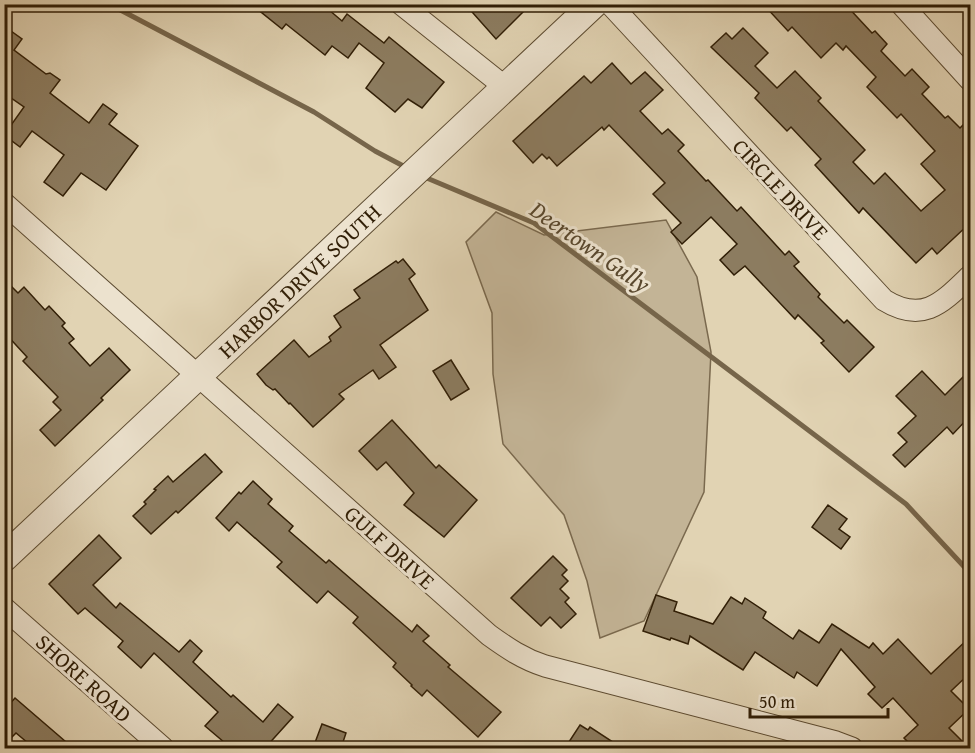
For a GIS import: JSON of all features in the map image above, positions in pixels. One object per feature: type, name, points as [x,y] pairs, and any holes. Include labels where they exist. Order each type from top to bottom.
[{"type":"street","points":[[400,4],[506,87]]},
{"type":"street","name":"HARBOR DRIVE SOUTH","points":[[4,558],[594,4]]},
{"type":"street","name":"CIRCLE DRIVE","points":[[610,4],[884,300],[907,310],[931,309],[946,299],[970,276]]},
{"type":"street","points":[[901,4],[970,80]]},
{"type":"street","name":"GULF DRIVE","points":[[4,203],[489,635],[518,656],[545,666],[839,746]]},
{"type":"street","name":"SHORE ROAD","points":[[4,608],[163,748]]},
{"type":"shaded area","points":[[496,212],[544,235],[666,220],[697,277],[711,352],[704,492],[644,621],[600,638],[587,581],[564,515],[503,444],[493,374],[492,313],[466,242]]},
{"type":"building","points":[[251,4],[322,4],[342,21],[347,14],[384,43],[389,37],[444,82],[422,108],[408,99],[395,112],[366,88],[384,63],[359,43],[348,58],[332,46],[325,55],[286,24],[282,29]]},
{"type":"building","points":[[465,4],[531,4],[496,39]]},
{"type":"building","points":[[763,4],[845,4],[872,33],[875,31],[887,44],[881,51],[905,76],[912,69],[929,87],[922,94],[945,118],[948,116],[960,128],[970,118],[970,223],[937,254],[932,248],[916,263],[863,208],[859,213],[815,165],[821,159],[791,127],[787,131],[755,98],[759,93],[711,47],[726,33],[732,39],[743,28],[768,53],[755,66],[777,88],[795,71],[821,98],[818,101],[865,150],[853,162],[874,184],[885,173],[921,211],[945,190],[921,164],[935,151],[901,114],[897,118],[867,87],[876,77],[846,46],[843,50],[836,43],[821,58],[792,27],[788,31]]},
{"type":"building","points":[[4,26],[22,39],[14,50],[46,74],[50,73],[60,80],[50,93],[89,123],[103,104],[117,114],[109,124],[138,146],[106,190],[81,173],[63,196],[44,182],[64,155],[32,131],[20,147],[4,135],[24,107],[4,93]]},
{"type":"building","points":[[612,63],[631,84],[645,72],[663,90],[640,111],[662,134],[668,129],[684,145],[678,151],[706,181],[708,180],[737,211],[741,207],[785,255],[789,251],[799,262],[794,266],[820,294],[818,297],[844,323],[847,320],[874,347],[849,372],[821,343],[824,341],[798,315],[795,319],[745,266],[734,275],[720,260],[737,244],[711,217],[682,244],[671,232],[681,223],[653,194],[665,183],[609,125],[604,130],[602,127],[557,166],[549,157],[547,159],[542,154],[533,163],[513,141],[584,76],[591,83]]},
{"type":"building","points":[[403,259],[415,274],[409,279],[428,310],[380,345],[396,367],[379,379],[373,370],[339,394],[344,399],[313,427],[275,389],[266,385],[257,374],[294,340],[309,357],[331,341],[329,337],[341,327],[334,316],[360,298],[354,290],[396,261],[398,263]]},
{"type":"building","points":[[4,279],[18,293],[24,287],[45,310],[49,306],[65,323],[62,326],[74,339],[69,343],[90,366],[109,348],[130,370],[101,398],[103,400],[55,446],[40,430],[61,410],[53,402],[58,397],[23,361],[27,357],[4,332]]},
{"type":"building","points":[[451,360],[469,389],[451,400],[433,371]]},
{"type":"building","points":[[970,370],[970,416],[953,434],[947,427],[905,467],[893,455],[907,442],[898,433],[916,416],[896,396],[922,371],[945,395]]},
{"type":"building","points":[[392,420],[436,468],[439,465],[477,500],[444,537],[404,505],[414,493],[386,462],[377,470],[359,451]]},
{"type":"building","points":[[205,454],[222,472],[178,513],[176,511],[151,534],[133,516],[146,504],[144,502],[156,490],[154,489],[168,476],[173,482]]},
{"type":"building","points":[[253,481],[272,499],[268,504],[293,526],[289,531],[326,563],[329,560],[412,632],[417,625],[429,636],[423,641],[450,665],[448,667],[501,712],[478,737],[427,690],[422,696],[411,686],[393,667],[396,663],[353,623],[358,617],[328,591],[317,603],[277,567],[282,562],[237,522],[229,531],[216,518],[239,492],[241,494]]},
{"type":"building","points":[[828,505],[847,519],[839,529],[850,537],[841,549],[812,527]]},
{"type":"building","points":[[99,535],[121,558],[93,585],[116,608],[120,603],[179,652],[190,640],[202,651],[193,662],[231,697],[233,695],[263,722],[278,704],[293,717],[265,748],[231,748],[205,726],[218,712],[154,653],[141,668],[118,647],[123,641],[85,608],[78,614],[49,584]]},
{"type":"building","points":[[553,556],[567,570],[562,575],[568,581],[560,589],[569,598],[565,602],[576,614],[561,628],[550,617],[541,626],[511,598]]},
{"type":"building","points":[[656,595],[677,602],[674,611],[713,624],[731,597],[742,604],[745,598],[766,612],[763,618],[793,639],[799,630],[819,643],[832,624],[869,648],[873,643],[883,654],[898,639],[931,674],[970,637],[970,673],[951,691],[969,709],[949,728],[969,748],[914,748],[904,738],[918,725],[893,698],[882,708],[868,694],[875,687],[841,649],[817,686],[797,672],[794,678],[755,652],[743,670],[690,636],[688,644],[643,631]]},
{"type":"building","points":[[15,698],[73,748],[34,748],[16,733],[4,745],[4,710]]},
{"type":"building","points":[[322,724],[346,733],[341,748],[313,748]]},
{"type":"building","points":[[580,725],[588,730],[590,727],[622,748],[565,748]]},
{"type":"waterway","name":"Deertown Gully","points":[[109,4],[314,112],[375,151],[409,169]]},
{"type":"waterway","name":"Deertown Gully","points":[[422,176],[534,223],[906,504],[970,573]]}]
